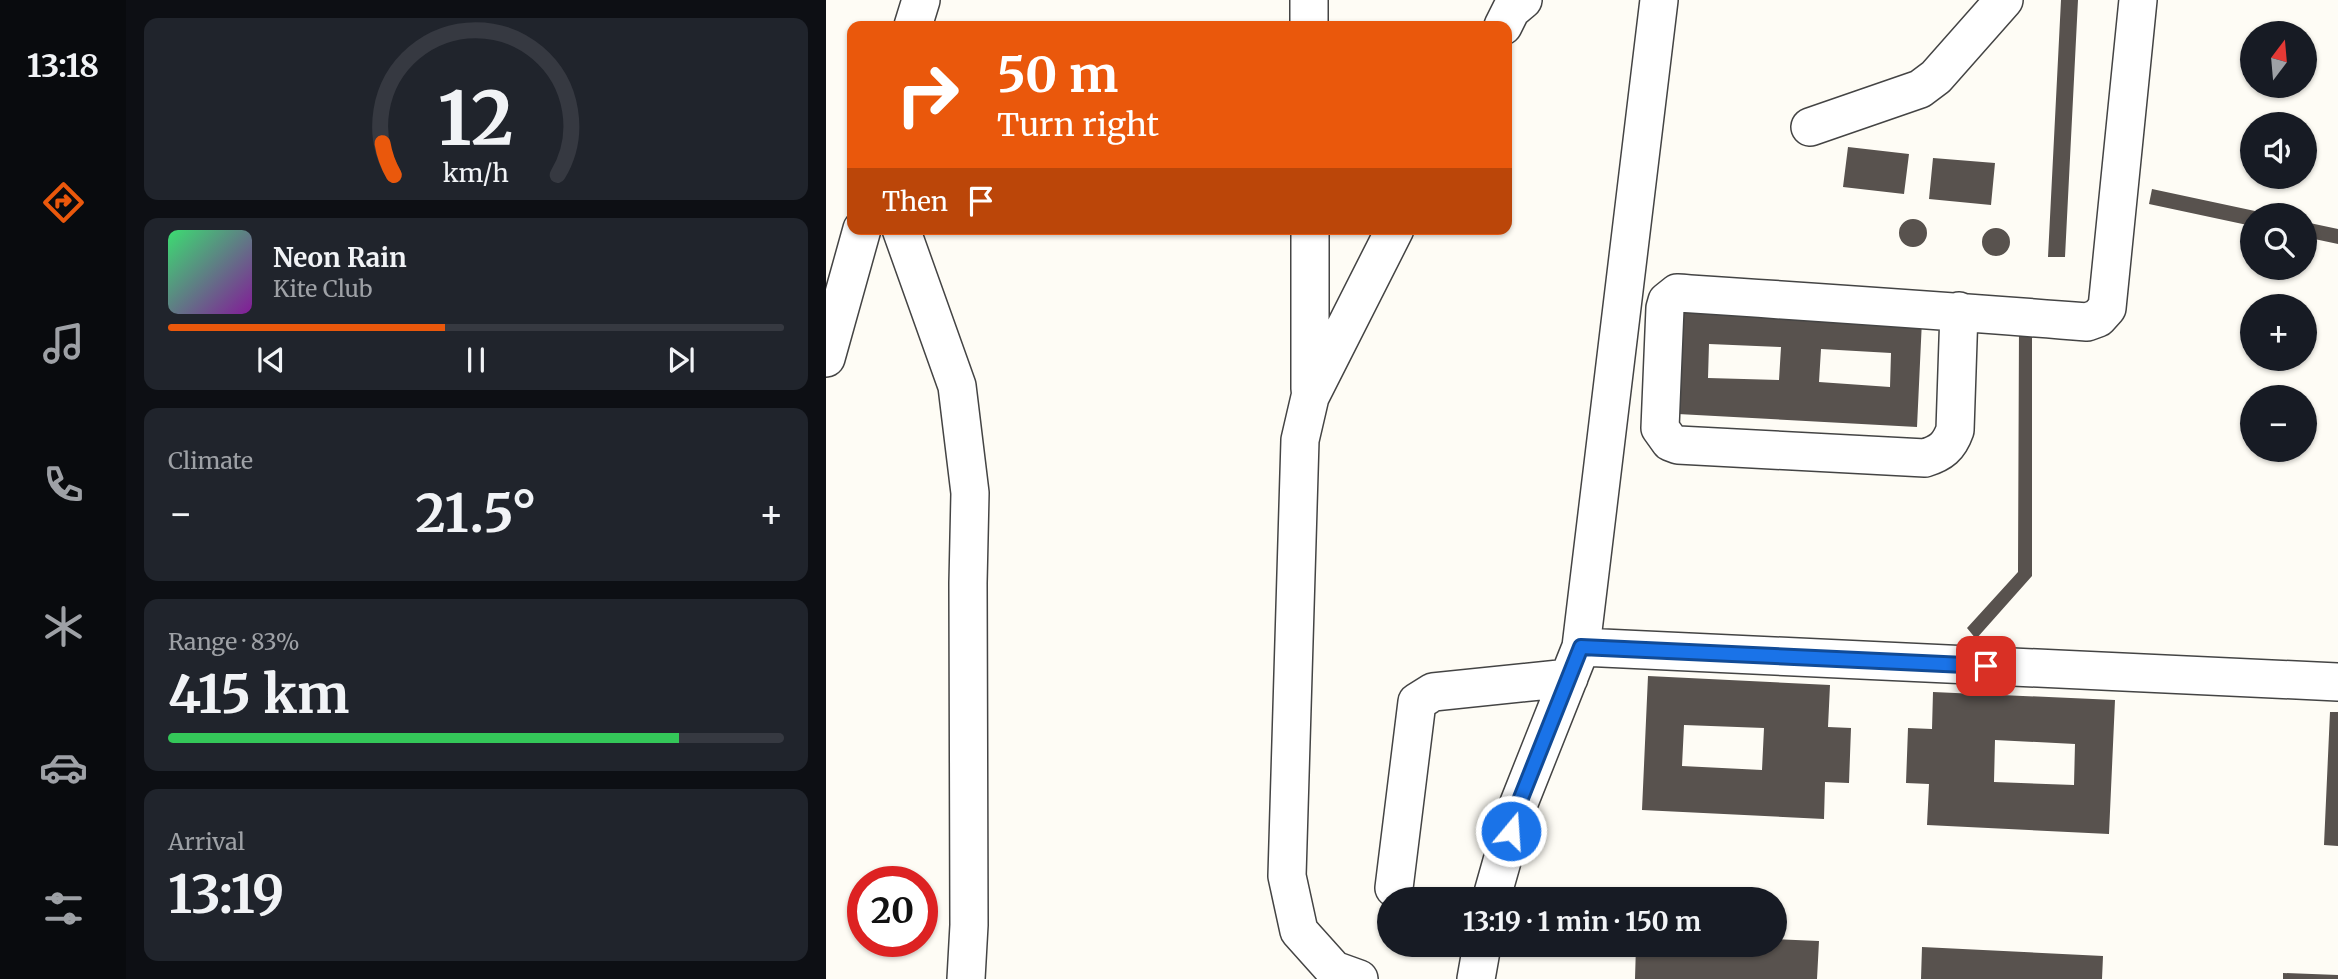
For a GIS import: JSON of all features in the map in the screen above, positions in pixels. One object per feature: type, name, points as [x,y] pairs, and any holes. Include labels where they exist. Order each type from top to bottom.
[{"type":"street","points":[[915,21],[921,0]]},
{"type":"street","points":[[1309,0],[1309,21]]},
{"type":"street","points":[[1506,21],[1511,10],[1523,0]]},
{"type":"street","points":[[1495,887],[1517,808],[1575,662],[1659,0]]},
{"type":"street","points":[[1810,127],[1920,89],[1936,77],[2004,0]]},
{"type":"street","points":[[1959,312],[1955,430],[1944,450],[1934,455],[1925,458],[1678,445],[1670,442],[1660,428],[1665,308],[1667,301],[1676,293],[1959,312],[2087,322],[2104,314],[2107,308],[2138,0]]},
{"type":"street","points":[[826,358],[860,235]]},
{"type":"street","points":[[903,235],[957,386],[970,493],[969,925],[966,979]]},
{"type":"street","points":[[1310,235],[1310,397],[1300,440],[1287,876],[1299,930],[1334,970],[1359,979]]},
{"type":"street","points":[[1310,397],[1392,235]]},
{"type":"street","points":[[1394,887],[1417,702],[1433,692],[1575,662],[2338,682]]},
{"type":"street","points":[[1476,979],[1480,957]]},
{"type":"building","points":[[2061,0],[2078,0],[2065,257],[2048,257]]},
{"type":"building","points":[[1848,147],[1909,154],[1904,194],[1843,187]]},
{"type":"building","points":[[1933,158],[1995,163],[1991,205],[1929,199]]},
{"type":"building","points":[[2152,189],[2240,208],[2240,223],[2149,204]]},
{"type":"building","points":[[1913,219],[1923,223],[1927,233],[1923,243],[1913,247],[1903,243],[1899,233],[1903,223]]},
{"type":"building","points":[[2317,225],[2338,229],[2338,244],[2317,240]]},
{"type":"building","points":[[1996,228],[2006,232],[2010,242],[2006,252],[1996,256],[1986,252],[1982,242],[1986,232]]},
{"type":"building","points":[[1684,307],[1922,320],[1917,427],[1678,414]],"holes":[[[1709,344],[1781,347],[1779,380],[1708,378]],[[1821,349],[1891,353],[1890,387],[1819,382]]]},
{"type":"building","points":[[2032,323],[2032,576],[1976,639],[1967,628],[2018,572],[2019,325]]},
{"type":"building","points":[[1648,676],[1830,685],[1828,727],[1851,728],[1849,783],[1825,782],[1824,819],[1642,810]],"holes":[[[1684,725],[1764,728],[1762,770],[1682,766]]]},
{"type":"building","points":[[1933,692],[2115,700],[2109,834],[1927,825],[1929,784],[1906,783],[1908,728],[1932,729]],"holes":[[[1995,740],[2075,744],[2074,785],[1994,782]]]},
{"type":"building","points":[[2330,712],[2338,712],[2338,846],[2324,845]]},
{"type":"building","points":[[1787,940],[1819,941],[1817,979],[1635,979],[1636,957],[1787,957]]},
{"type":"building","points":[[1922,947],[2103,956],[2102,979],[1921,979]]},
{"type":"building","points":[[2283,973],[2338,975],[2338,979],[2283,979]]},
{"type":"route","points":[[1511,831],[1517,808],[1581,647],[1986,666]]}]
